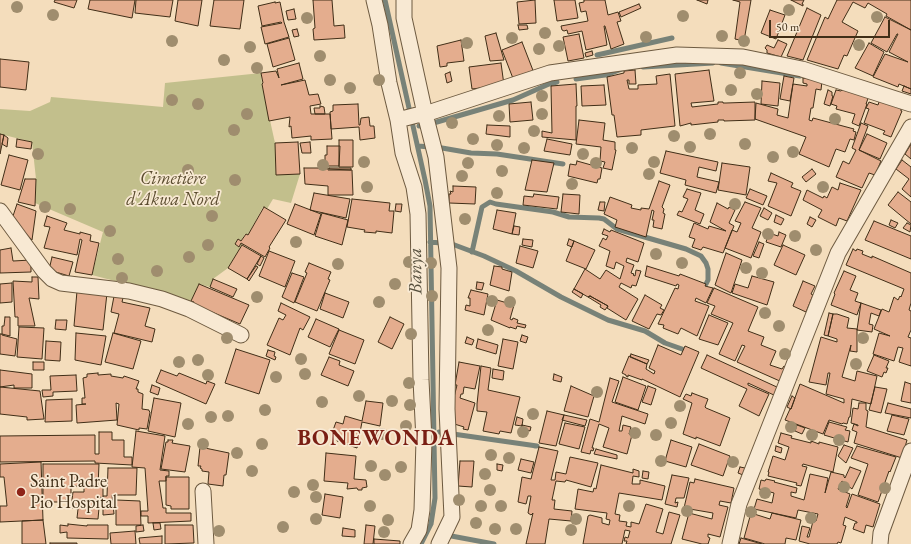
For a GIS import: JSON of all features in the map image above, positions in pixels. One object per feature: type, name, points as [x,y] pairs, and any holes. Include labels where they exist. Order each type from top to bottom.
[{"type":"street","points":[[374,0],[380,25],[389,83],[436,157],[449,268],[447,409],[452,517],[439,544]]},
{"type":"street","points":[[404,0],[411,117],[403,153],[414,187],[418,214],[421,380],[424,440],[422,510],[419,530],[411,544]]},
{"type":"street","points":[[411,117],[550,73],[677,55],[743,57],[802,69],[911,104]]},
{"type":"street","points":[[730,544],[739,504],[838,253],[911,126]]},
{"type":"street","points":[[0,211],[44,271],[52,279],[61,283],[129,290],[162,299],[240,334]]},
{"type":"street","points":[[880,544],[881,533],[911,451]]},
{"type":"street","points":[[203,491],[206,544]]},
{"type":"green space","name":"Cimetière d'Akwa Nord","points":[[261,73],[275,143],[276,174],[300,174],[291,203],[273,199],[267,209],[263,207],[248,235],[245,234],[241,241],[238,239],[235,244],[239,247],[241,243],[242,245],[228,268],[213,279],[210,287],[199,284],[191,301],[92,275],[103,232],[35,203],[36,179],[32,142],[0,134],[0,109],[30,111],[50,102],[51,97],[163,107],[165,83]]},
{"type":"building","points":[[55,0],[77,0],[74,8],[54,2]]},
{"type":"building","points":[[90,0],[135,0],[132,18],[88,9]]},
{"type":"building","points":[[136,0],[173,0],[170,17],[135,13]]},
{"type":"building","points":[[178,0],[202,0],[198,26],[175,21]]},
{"type":"building","points":[[214,0],[244,0],[240,29],[210,26]]},
{"type":"building","points":[[313,0],[332,0],[334,26],[344,25],[345,38],[314,40],[313,29],[315,28]]},
{"type":"building","points":[[535,0],[536,23],[519,24],[517,2]]},
{"type":"building","points":[[554,0],[575,0],[578,18],[557,21]]},
{"type":"building","points":[[584,0],[605,0],[608,15],[618,12],[621,21],[617,22],[624,44],[611,49],[604,26],[607,45],[586,50],[582,31],[568,34],[567,30],[562,30],[561,26],[588,21],[586,11],[581,12],[579,3],[584,2]]},
{"type":"building","points":[[697,0],[708,0],[707,4]]},
{"type":"building","points":[[733,0],[751,0],[744,41],[735,39],[740,2]]},
{"type":"building","points":[[791,0],[804,0],[802,4],[803,6]]},
{"type":"building","points":[[837,0],[911,0],[911,30],[886,16],[887,14],[868,3],[865,8],[853,2],[842,22],[858,31],[847,56],[844,55],[838,69],[807,60],[825,17],[828,19]]},
{"type":"building","points":[[280,2],[289,37],[265,44],[261,27],[282,23],[262,26],[258,6]]},
{"type":"building","points":[[639,4],[641,8],[621,17],[619,12]]},
{"type":"building","points":[[807,8],[821,15],[803,60],[787,56]]},
{"type":"building","points":[[294,9],[296,19],[288,20],[286,11]]},
{"type":"building","points":[[770,10],[785,15],[776,39],[761,33]]},
{"type":"building","points":[[885,17],[911,30],[911,89],[899,84],[898,87],[873,77],[885,54],[908,62],[889,52],[898,34],[887,52],[871,43]]},
{"type":"building","points":[[518,25],[527,25],[528,29],[519,30]]},
{"type":"building","points":[[297,29],[299,36],[294,37],[292,30]]},
{"type":"building","points":[[496,33],[504,60],[490,61],[485,36]]},
{"type":"building","points":[[579,34],[584,58],[568,61],[563,37]]},
{"type":"building","points":[[289,38],[295,60],[273,67],[267,44]]},
{"type":"building","points":[[461,40],[464,61],[447,63],[447,66],[440,67],[437,46]]},
{"type":"building","points":[[778,40],[787,44],[781,57],[767,53],[765,48],[767,45],[774,48]]},
{"type":"building","points":[[522,42],[534,73],[514,81],[502,50]]},
{"type":"building","points":[[869,43],[884,52],[873,76],[855,68]]},
{"type":"building","points":[[592,51],[593,55],[586,57],[585,53]]},
{"type":"building","points":[[0,59],[29,62],[26,90],[0,87]]},
{"type":"building","points":[[299,63],[303,79],[281,85],[305,80],[309,95],[318,94],[321,104],[310,106],[311,114],[330,114],[332,139],[311,140],[311,136],[292,138],[291,126],[289,127],[290,117],[269,121],[261,73],[276,71],[279,78],[277,69]]},
{"type":"building","points":[[501,63],[504,85],[472,89],[469,67]]},
{"type":"building","points":[[635,70],[636,84],[629,84],[629,80],[627,80],[629,89],[638,89],[638,85],[657,84],[656,76],[670,74],[675,126],[641,130],[641,135],[617,137],[614,115],[612,115],[607,77],[624,73],[624,71]]},
{"type":"building","points":[[709,70],[714,101],[691,103],[692,107],[718,104],[718,102],[755,102],[755,120],[718,120],[718,122],[691,125],[691,123],[680,126],[675,74]]},
{"type":"building","points":[[450,72],[452,81],[447,83],[445,74]]},
{"type":"building","points":[[784,76],[794,78],[790,101],[780,99]]},
{"type":"building","points":[[803,78],[822,81],[821,90],[816,89],[813,108],[811,108],[809,120],[812,121],[813,118],[854,129],[853,131],[856,132],[854,140],[850,139],[845,152],[836,149],[829,167],[799,154],[806,137],[755,119],[756,103],[778,109],[777,115],[788,118],[793,84],[807,86],[807,84],[803,83]]},
{"type":"building","points":[[762,81],[780,83],[778,106],[761,104]]},
{"type":"building","points":[[576,84],[576,140],[542,137],[542,131],[552,133],[551,86]]},
{"type":"building","points":[[604,85],[606,105],[582,106],[581,86]]},
{"type":"building","points":[[904,86],[911,89],[911,94],[902,91]]},
{"type":"building","points":[[828,90],[832,92],[833,96],[830,106],[824,104]]},
{"type":"building","points":[[836,90],[870,93],[859,126],[852,123],[855,114],[836,109],[837,106],[831,104]]},
{"type":"building","points":[[880,99],[901,108],[902,111],[891,137],[883,134],[885,131],[864,123],[869,109],[866,108],[869,102],[878,105]]},
{"type":"building","points":[[531,102],[533,120],[510,122],[509,104]]},
{"type":"building","points":[[358,104],[359,125],[361,118],[369,117],[370,126],[374,126],[375,138],[360,140],[359,127],[331,129],[330,112],[333,111],[333,105]]},
{"type":"building","points":[[320,106],[324,107],[325,114],[315,114],[314,108],[320,108]]},
{"type":"building","points":[[579,120],[605,123],[603,140],[615,142],[616,150],[612,170],[603,168],[605,162],[600,161],[601,147],[576,144]]},
{"type":"building","points":[[861,123],[868,126],[859,150],[881,161],[875,175],[869,173],[862,188],[836,177],[843,161],[849,164],[856,150],[852,148]]},
{"type":"building","points":[[487,125],[510,126],[510,137],[486,134]]},
{"type":"building","points":[[0,134],[4,135],[0,154]]},
{"type":"building","points":[[867,134],[887,143],[880,159],[859,150]]},
{"type":"building","points":[[4,135],[8,138],[7,147],[2,144]]},
{"type":"building","points":[[17,139],[32,142],[31,149],[16,147]]},
{"type":"building","points":[[547,139],[572,144],[570,155],[544,151]]},
{"type":"building","points":[[339,140],[353,140],[353,167],[339,167]]},
{"type":"building","points":[[298,142],[300,174],[276,175],[275,143]]},
{"type":"building","points":[[310,142],[311,153],[302,153],[300,143]]},
{"type":"building","points":[[911,144],[911,159],[905,154]]},
{"type":"building","points":[[327,146],[340,146],[339,166],[325,166]]},
{"type":"building","points":[[666,151],[718,162],[716,171],[699,167],[697,177],[719,182],[716,193],[685,185],[686,180],[660,173]]},
{"type":"building","points":[[9,155],[28,160],[20,190],[1,185]]},
{"type":"building","points":[[532,160],[554,163],[547,192],[525,190]]},
{"type":"building","points":[[902,160],[911,167],[911,197],[902,189],[909,179],[896,169]]},
{"type":"building","points":[[577,161],[602,168],[600,179],[598,179],[597,183],[568,176],[570,164],[576,165]]},
{"type":"building","points":[[722,163],[750,167],[746,195],[718,190]]},
{"type":"building","points":[[304,168],[352,170],[353,195],[328,195],[328,186],[305,184]]},
{"type":"building","points":[[351,168],[351,170],[329,169]]},
{"type":"building","points":[[812,169],[816,174],[806,182],[802,177]]},
{"type":"building","points":[[771,173],[793,183],[791,187],[801,191],[791,216],[768,206],[777,183],[768,181]]},
{"type":"building","points":[[25,179],[36,179],[35,206],[18,202]]},
{"type":"building","points":[[659,181],[670,185],[662,207],[664,209],[663,213],[665,214],[662,229],[653,227],[654,220],[652,220],[654,211],[652,210],[646,237],[615,227],[617,220],[604,214],[610,197],[632,205],[631,208],[641,210],[641,208],[649,209]]},
{"type":"building","points":[[840,183],[861,190],[847,221],[839,218],[836,226],[818,217],[822,210],[803,200],[807,190],[823,198],[824,196],[827,198],[832,187],[838,190]]},
{"type":"building","points":[[453,186],[476,187],[475,204],[449,203],[449,194],[451,194],[450,191],[453,192]]},
{"type":"building","points":[[687,189],[701,193],[695,210],[704,214],[700,224],[677,215],[679,211],[682,212],[688,199],[683,197]]},
{"type":"building","points":[[750,189],[767,196],[763,205],[746,198]]},
{"type":"building","points":[[898,192],[911,202],[911,224],[888,205]]},
{"type":"building","points":[[314,193],[350,199],[346,218],[310,210]]},
{"type":"building","points":[[534,194],[559,197],[557,209],[523,205],[524,196],[533,197]]},
{"type":"building","points":[[563,194],[580,195],[579,214],[561,212]]},
{"type":"building","points":[[352,199],[390,203],[389,211],[394,211],[392,233],[376,231],[376,233],[364,232],[365,230],[347,227]]},
{"type":"building","points":[[600,202],[605,202],[604,211],[598,210]]},
{"type":"building","points":[[745,202],[761,208],[752,228],[761,232],[751,258],[725,248],[732,230],[737,232],[741,223],[735,221]]},
{"type":"building","points":[[717,203],[728,209],[729,207],[735,210],[729,223],[734,226],[723,253],[703,247],[701,250],[692,247],[695,239],[689,237],[694,223],[708,229],[709,226],[726,231],[710,222]]},
{"type":"building","points":[[17,204],[36,211],[32,240],[12,219]]},
{"type":"building","points":[[295,204],[321,214],[314,235],[287,224]]},
{"type":"building","points":[[396,204],[402,204],[401,212],[395,211]]},
{"type":"building","points":[[264,207],[286,220],[269,247],[270,248],[265,257],[241,243],[239,247],[235,244],[238,239],[241,241],[246,234],[248,235]]},
{"type":"building","points":[[764,208],[772,213],[768,220],[760,216]]},
{"type":"building","points":[[497,210],[516,213],[512,234],[493,229]]},
{"type":"building","points":[[322,213],[348,220],[342,245],[315,236]]},
{"type":"building","points":[[776,215],[784,219],[781,225],[774,222]]},
{"type":"building","points":[[47,216],[67,223],[64,230],[91,235],[90,241],[99,243],[92,275],[75,272],[82,240],[80,239],[77,255],[44,248],[50,227],[44,226]]},
{"type":"building","points":[[810,217],[816,220],[812,227],[807,224]]},
{"type":"building","points":[[891,220],[898,223],[895,228],[889,225]]},
{"type":"building","points":[[874,221],[911,236],[911,259],[865,240]]},
{"type":"building","points":[[907,223],[911,225],[910,232],[903,228]]},
{"type":"building","points":[[514,226],[520,227],[519,235],[512,234]]},
{"type":"building","points":[[604,229],[610,232],[611,230],[644,243],[638,262],[627,258],[626,262],[634,265],[631,273],[634,274],[633,275],[635,276],[636,270],[641,271],[636,286],[632,285],[631,288],[621,283],[619,287],[638,299],[626,320],[607,308],[608,306],[574,289],[585,269],[600,279],[606,270],[620,279],[624,266],[616,262],[614,269],[606,266],[610,251],[599,246],[603,238],[606,240],[608,236],[602,234]]},
{"type":"building","points":[[779,232],[786,235],[781,247],[766,242],[769,233],[778,236]]},
{"type":"building","points":[[523,239],[533,240],[532,247],[522,245]]},
{"type":"building","points":[[569,239],[574,241],[572,247],[567,245]]},
{"type":"building","points":[[574,241],[595,250],[586,269],[566,261]]},
{"type":"building","points":[[759,242],[764,244],[759,258],[753,256]]},
{"type":"building","points":[[242,245],[261,256],[247,279],[228,268]]},
{"type":"building","points":[[783,245],[805,255],[796,275],[774,265]]},
{"type":"building","points":[[520,246],[538,251],[533,268],[516,263]]},
{"type":"building","points":[[11,248],[13,261],[31,260],[31,272],[0,273],[0,250]]},
{"type":"building","points":[[853,249],[856,251],[857,249],[863,251],[862,254],[872,258],[872,256],[911,273],[911,303],[909,310],[911,311],[911,330],[908,337],[911,338],[911,366],[899,362],[903,348],[898,347],[894,361],[873,354],[879,333],[890,336],[874,329],[882,309],[889,312],[894,297],[898,300],[904,289],[846,265]]},
{"type":"building","points":[[269,251],[295,261],[285,287],[259,276]]},
{"type":"building","points":[[726,253],[742,260],[731,293],[715,285]]},
{"type":"building","points":[[261,256],[264,258],[260,266],[257,264]]},
{"type":"building","points":[[52,257],[73,262],[69,276],[49,270]]},
{"type":"building","points":[[309,263],[331,272],[328,279],[330,280],[317,311],[295,302],[307,273],[305,272]]},
{"type":"building","points":[[256,266],[258,267],[249,281],[247,279]]},
{"type":"building","points":[[494,266],[502,267],[502,269],[512,272],[509,291],[490,285]]},
{"type":"building","points":[[647,266],[679,276],[680,274],[706,284],[705,286],[713,288],[706,303],[696,298],[695,301],[709,306],[697,336],[681,328],[678,334],[663,328],[664,325],[658,324],[675,288],[678,289],[679,285],[677,284],[676,286],[645,276]]},
{"type":"building","points":[[844,271],[856,276],[850,290],[858,293],[855,301],[861,303],[857,315],[831,305],[835,294],[834,293]]},
{"type":"building","points":[[292,273],[304,277],[294,303],[282,297]]},
{"type":"building","points":[[752,276],[774,282],[767,305],[732,293],[735,284],[748,288]]},
{"type":"building","points":[[32,277],[38,277],[39,299],[29,298],[35,326],[18,326],[18,317],[15,317],[13,281],[32,282]]},
{"type":"building","points":[[213,279],[237,289],[233,297],[210,287]]},
{"type":"building","points":[[803,281],[815,286],[806,312],[793,306]]},
{"type":"building","points":[[477,282],[484,283],[482,290],[476,289]]},
{"type":"building","points":[[12,283],[12,302],[0,303],[0,284]]},
{"type":"building","points":[[199,284],[249,305],[240,324],[193,304],[194,302],[191,301]]},
{"type":"building","points":[[714,288],[758,307],[748,331],[764,337],[761,345],[776,351],[770,365],[782,369],[784,366],[789,369],[782,382],[737,362],[745,346],[742,345],[735,361],[719,354],[733,323],[711,314],[715,306],[707,303]]},
{"type":"building","points":[[574,289],[583,294],[581,298],[572,292]]},
{"type":"building","points":[[471,290],[488,294],[484,315],[465,310],[466,305],[470,306],[470,298],[468,298]]},
{"type":"building","points":[[77,291],[107,293],[103,330],[74,326]]},
{"type":"building","points":[[115,291],[124,294],[122,302],[150,308],[145,326],[155,329],[152,342],[114,333],[119,314],[111,312]]},
{"type":"building","points":[[325,293],[349,302],[343,318],[320,309]]},
{"type":"building","points":[[645,295],[662,305],[660,308],[664,310],[661,315],[657,314],[649,329],[632,321]]},
{"type":"building","points":[[590,296],[608,306],[605,310],[600,307],[601,305],[588,297]]},
{"type":"building","points":[[497,300],[514,305],[510,319],[512,320],[513,318],[518,320],[517,323],[526,325],[525,328],[517,326],[516,329],[510,328],[491,320]]},
{"type":"building","points":[[281,303],[310,317],[303,330],[300,328],[290,355],[267,345],[279,318],[283,320],[286,315],[278,311]]},
{"type":"building","points":[[861,303],[881,310],[879,316],[871,313],[869,324],[873,325],[872,332],[857,330]]},
{"type":"building","points":[[829,313],[833,314],[828,336],[824,335]]},
{"type":"building","points":[[833,314],[849,318],[847,328],[857,329],[857,352],[850,351],[851,345],[842,377],[855,381],[857,371],[877,376],[871,404],[852,399],[850,417],[847,424],[829,420],[823,434],[785,420],[791,409],[800,384],[844,403],[844,399],[826,394],[830,373],[828,373],[826,385],[809,382],[821,337],[837,342],[837,339],[828,336]]},
{"type":"building","points":[[709,315],[728,323],[718,345],[699,339]]},
{"type":"building","points":[[5,317],[10,317],[10,336],[2,334],[2,326],[4,326]]},
{"type":"building","points":[[390,317],[404,324],[392,349],[378,342]]},
{"type":"building","points":[[316,319],[339,329],[330,347],[308,337]]},
{"type":"building","points":[[56,320],[67,320],[66,330],[55,329]]},
{"type":"building","points":[[19,327],[44,328],[42,359],[17,357]]},
{"type":"building","points":[[339,330],[364,340],[355,364],[329,354]]},
{"type":"building","points":[[76,333],[106,336],[101,365],[75,360]]},
{"type":"building","points":[[113,333],[141,341],[133,369],[105,362]]},
{"type":"building","points":[[0,334],[17,339],[15,356],[0,354]]},
{"type":"building","points":[[522,335],[528,337],[526,343],[520,341]]},
{"type":"building","points":[[467,337],[474,340],[472,345],[465,343]]},
{"type":"building","points":[[478,339],[498,345],[496,354],[476,348]]},
{"type":"building","points":[[503,339],[518,342],[513,369],[498,366]]},
{"type":"building","points":[[46,341],[61,342],[60,361],[45,360]]},
{"type":"building","points":[[658,345],[681,355],[685,346],[699,352],[680,397],[642,379],[628,375],[628,377],[622,373],[629,356],[647,364],[646,369],[654,374],[655,371],[649,368]]},
{"type":"building","points":[[236,349],[270,360],[259,394],[225,383]]},
{"type":"building","points":[[268,350],[275,352],[275,360],[266,356]]},
{"type":"building","points":[[631,354],[649,360],[647,364],[630,357]]},
{"type":"building","points":[[707,355],[779,388],[776,396],[748,383],[748,385],[769,394],[759,416],[739,406],[747,389],[701,368]]},
{"type":"building","points":[[874,355],[889,361],[886,368],[888,368],[886,373],[884,372],[882,377],[867,371]]},
{"type":"building","points":[[329,357],[340,361],[339,365],[354,371],[348,386],[321,375]]},
{"type":"building","points":[[33,362],[44,362],[44,370],[33,370]]},
{"type":"building","points":[[459,362],[480,366],[475,389],[464,387],[463,394],[461,394],[460,398],[475,403],[468,430],[463,429],[464,427],[448,422],[457,385],[455,385]]},
{"type":"building","points":[[481,366],[491,368],[488,390],[520,397],[511,433],[500,431],[499,434],[483,431],[487,412],[477,411]]},
{"type":"building","points":[[493,369],[504,371],[503,380],[492,378]]},
{"type":"building","points":[[0,370],[32,374],[32,388],[14,388],[14,385],[0,387]]},
{"type":"building","points":[[161,370],[177,376],[179,373],[206,384],[207,381],[215,384],[206,404],[156,382]]},
{"type":"building","points":[[98,373],[98,375],[111,374],[111,376],[123,378],[124,376],[139,381],[136,389],[138,389],[138,392],[143,394],[142,409],[149,410],[150,412],[147,429],[139,428],[139,430],[117,425],[119,404],[116,403],[117,420],[77,423],[76,405],[86,404],[82,404],[82,398],[85,398],[83,378],[87,377],[87,374]]},
{"type":"building","points":[[554,374],[562,377],[561,382],[553,380]]},
{"type":"building","points":[[76,375],[77,391],[53,392],[53,396],[43,397],[42,390],[51,390],[50,376]]},
{"type":"building","points":[[623,377],[646,386],[638,410],[615,402]]},
{"type":"building","points":[[610,378],[619,381],[612,402],[648,414],[645,424],[622,416],[619,431],[622,431],[623,425],[631,427],[629,434],[632,435],[627,454],[603,447],[609,428],[599,424],[592,448],[594,448],[593,451],[591,450],[590,454],[581,452],[590,419],[599,422]]},
{"type":"building","points":[[905,382],[911,384],[911,403],[901,401]]},
{"type":"building","points":[[152,385],[160,388],[158,395],[150,392]]},
{"type":"building","points":[[571,386],[594,396],[588,417],[564,411]]},
{"type":"building","points":[[648,386],[656,389],[651,405],[642,402]]},
{"type":"building","points":[[0,387],[40,391],[44,419],[27,420],[27,417],[0,414]]},
{"type":"building","points":[[875,387],[887,389],[881,413],[869,410]]},
{"type":"building","points":[[692,393],[708,399],[706,408],[730,418],[720,446],[683,434],[692,403],[683,399],[686,394],[691,396]]},
{"type":"building","points":[[792,396],[795,398],[791,409],[787,407]]},
{"type":"building","points":[[154,398],[181,403],[175,437],[148,431]]},
{"type":"building","points":[[72,399],[72,421],[45,422],[46,400]]},
{"type":"building","points":[[366,401],[383,403],[380,426],[362,422],[357,448],[337,441],[339,436],[332,433],[336,422],[343,424],[345,416],[362,421]]},
{"type":"building","points":[[859,403],[866,403],[866,410],[868,411],[866,427],[907,440],[902,458],[854,443],[857,432],[852,430],[854,424],[858,425],[851,423],[853,408],[858,409]]},
{"type":"building","points":[[888,403],[911,409],[911,418],[885,413]]},
{"type":"building","points":[[547,411],[564,415],[556,446],[539,443]]},
{"type":"building","points":[[564,415],[587,420],[585,426],[562,420]]},
{"type":"building","points":[[892,415],[909,419],[904,435],[887,431]]},
{"type":"building","points":[[517,417],[523,419],[522,426],[515,425]]},
{"type":"building","points":[[829,422],[847,427],[845,430],[850,431],[848,442],[824,435]]},
{"type":"building","points":[[565,423],[585,427],[579,449],[559,444]]},
{"type":"building","points":[[522,425],[531,427],[530,431],[522,428]]},
{"type":"building","points":[[797,425],[805,428],[802,434],[795,431]]},
{"type":"building","points":[[136,431],[165,436],[160,470],[169,471],[169,476],[166,476],[166,481],[159,481],[163,508],[166,508],[166,513],[191,513],[191,521],[148,523],[148,516],[141,516],[141,511],[148,511],[145,468],[132,467]]},
{"type":"building","points":[[99,432],[112,432],[112,440],[124,440],[124,457],[132,457],[132,465],[95,463],[95,461],[0,462],[0,436],[95,435],[95,454],[99,454]]},
{"type":"building","points":[[781,433],[792,436],[791,438],[811,443],[811,441],[819,444],[819,442],[838,447],[833,472],[803,464],[802,466],[807,467],[801,486],[796,485],[797,483],[768,476],[773,456],[785,460],[789,447],[778,443]]},
{"type":"building","points":[[168,440],[173,440],[172,443],[190,446],[185,472],[161,469],[166,442],[168,442]]},
{"type":"building","points":[[671,440],[692,447],[686,467],[665,461]]},
{"type":"building","points":[[699,444],[730,456],[723,476],[691,465]]},
{"type":"building","points":[[844,445],[853,448],[846,463],[838,456]]},
{"type":"building","points":[[776,446],[782,448],[781,453],[775,451]]},
{"type":"building","points":[[857,446],[896,457],[890,472],[889,471],[878,502],[858,495],[868,464],[851,458]]},
{"type":"building","points":[[200,447],[229,453],[223,486],[208,484],[209,472],[202,471],[200,468],[201,466],[198,466]]},
{"type":"building","points":[[539,447],[558,451],[551,480],[555,480],[556,472],[566,474],[570,457],[598,463],[591,487],[566,480],[565,482],[556,481],[552,500],[555,500],[554,509],[572,511],[571,521],[549,519],[545,544],[526,544],[533,513],[531,515],[528,513],[531,496],[528,496],[526,504],[518,502],[522,477],[531,479]]},
{"type":"building","points":[[596,449],[617,455],[617,459],[594,454]]},
{"type":"building","points":[[326,453],[356,456],[354,479],[366,480],[367,487],[362,488],[362,490],[358,490],[357,488],[347,489],[348,483],[324,481]]},
{"type":"building","points":[[521,459],[534,462],[531,473],[518,470]]},
{"type":"building","points":[[460,461],[474,461],[472,487],[458,486]]},
{"type":"building","name":"Saint Padre Pio Hospital","points":[[41,462],[43,520],[0,522],[0,506],[7,506],[4,477],[0,477],[0,464]]},
{"type":"building","points":[[43,464],[99,464],[98,486],[103,486],[103,498],[100,497],[98,519],[77,518],[78,509],[71,508],[73,492],[84,492],[84,486],[71,486],[71,493],[64,502],[43,502]]},
{"type":"building","points":[[497,464],[503,465],[502,471],[497,470]]},
{"type":"building","points":[[601,465],[633,473],[633,469],[639,471],[639,477],[633,476],[632,484],[640,484],[640,480],[665,486],[662,500],[619,493],[615,514],[620,515],[619,521],[627,522],[626,526],[631,527],[631,522],[639,524],[646,504],[663,509],[656,532],[663,534],[669,512],[680,515],[671,544],[626,544],[627,541],[624,541],[625,537],[628,538],[630,531],[625,530],[622,544],[583,544],[588,516],[590,515],[602,518],[602,523],[609,525],[610,520],[606,519],[607,513],[575,509],[578,489],[593,492],[594,488],[596,489]]},
{"type":"building","points":[[740,467],[745,468],[743,475],[738,473]]},
{"type":"building","points":[[850,467],[861,471],[852,489],[842,481],[838,489],[850,494],[846,507],[847,508],[852,494],[880,504],[873,527],[866,525],[864,533],[853,529],[855,523],[857,522],[845,517],[843,525],[846,526],[841,543],[810,544],[799,541],[802,526],[810,528],[807,537],[809,537],[813,521],[816,521],[818,514],[798,510],[796,518],[754,509],[757,499],[772,503],[774,493],[759,489],[761,480],[765,481],[766,479],[775,481],[774,482],[797,488],[796,493],[791,492],[791,496],[804,500],[810,474],[828,478],[825,493],[831,472],[844,475],[845,478]]},
{"type":"building","points":[[108,468],[137,468],[136,495],[112,495],[114,514],[103,515],[103,496],[107,496]]},
{"type":"building","points":[[643,471],[649,472],[648,479],[642,478]]},
{"type":"building","points":[[672,475],[689,478],[684,498],[676,498],[675,503],[678,502],[677,507],[665,504]]},
{"type":"building","points":[[166,477],[189,477],[189,509],[171,509],[171,506],[166,505]]},
{"type":"building","points":[[695,479],[734,488],[731,503],[720,501],[719,505],[728,507],[720,537],[708,534],[708,537],[710,538],[708,544],[682,539],[689,513],[712,519],[713,513],[684,508],[690,482],[694,483]]},
{"type":"building","points":[[325,494],[343,497],[340,518],[322,515]]},
{"type":"building","points":[[116,500],[140,501],[141,525],[116,525]]},
{"type":"building","points":[[751,513],[770,519],[772,513],[801,520],[796,540],[786,538],[785,544],[765,544],[744,538]]},
{"type":"building","points":[[43,520],[46,544],[22,544],[22,521]]},
{"type":"building","points":[[153,523],[160,523],[161,529],[154,530]]},
{"type":"building","points":[[68,524],[87,526],[108,525],[108,539],[67,538],[67,532],[60,533],[60,525],[68,526]]},
{"type":"building","points":[[143,525],[144,531],[136,532],[136,526]]},
{"type":"building","points":[[165,525],[193,525],[194,543],[165,544]]},
{"type":"building","points":[[366,525],[375,526],[373,544],[364,544]]},
{"type":"building","points":[[343,528],[355,530],[355,537],[342,536]]},
{"type":"building","points":[[135,531],[136,544],[111,544],[110,533]]},
{"type":"building","points":[[162,536],[162,544],[140,544],[139,538]]},
{"type":"building","points":[[741,538],[762,544],[739,544]]},
{"type":"building","points":[[374,539],[400,541],[400,544],[374,544]]},
{"type":"building","points":[[77,543],[77,544],[50,544]]},
{"type":"waterway","name":"Banya","points":[[385,0],[430,206],[435,498],[431,524],[421,544]]},
{"type":"waterway","points":[[597,55],[672,38]]},
{"type":"waterway","points":[[643,67],[713,63]]},
{"type":"waterway","points":[[721,63],[800,76]]},
{"type":"waterway","points":[[606,75],[622,69]]},
{"type":"waterway","points":[[576,79],[605,75]]},
{"type":"waterway","points":[[419,126],[513,100],[557,82]]},
{"type":"waterway","points":[[418,146],[471,153],[497,154],[563,164]]},
{"type":"waterway","points":[[472,252],[482,207],[490,202],[553,212],[569,217],[604,219],[617,229],[686,249],[701,256],[706,263],[708,269],[708,280],[706,284]]},
{"type":"waterway","points":[[430,242],[452,244],[484,256],[516,271],[561,297],[608,320],[645,331],[665,343],[682,349]]},
{"type":"waterway","points":[[439,432],[537,446],[535,446]]},
{"type":"waterway","points":[[446,535],[494,544]]},
{"type":"place","name":"Saint Padre Pio Hospital","points":[[21,492]]},
{"type":"district","name":"BONEWONDA","points":[[376,439]]}]
